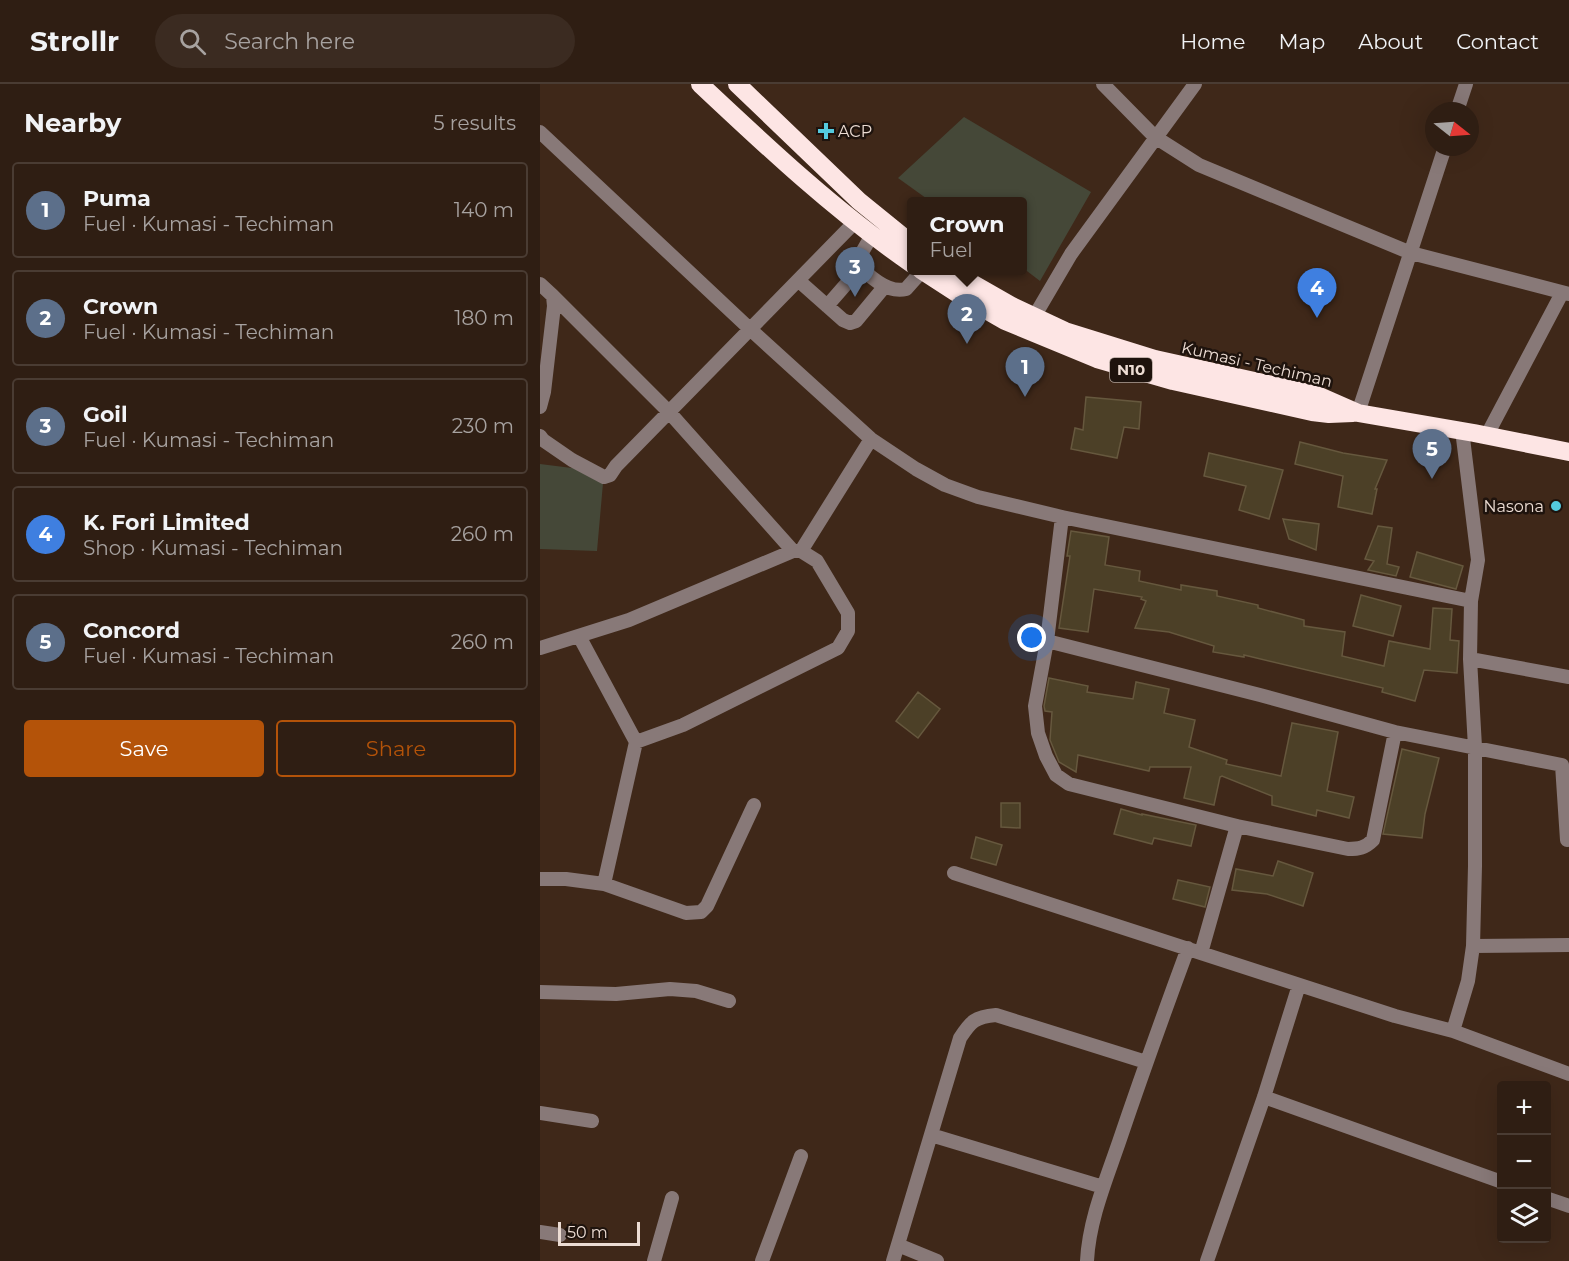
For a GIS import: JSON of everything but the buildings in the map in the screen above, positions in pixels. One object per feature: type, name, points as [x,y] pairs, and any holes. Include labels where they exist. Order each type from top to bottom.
[{"type":"highway","points":[[700,84],[771,151],[872,235],[907,260]]},
{"type":"highway","points":[[737,84],[851,194],[907,240]]},
{"type":"highway","name":"N10","points":[[928,275],[1005,321],[1097,359],[1173,381],[1312,412],[1358,413]]},
{"type":"highway","name":"Kumasi - Techiman","points":[[957,275],[979,289],[1065,331],[1104,345],[1203,371],[1317,395],[1358,413],[1462,430],[1569,452]]},
{"type":"street","points":[[1103,84],[1155,137],[1199,165],[1411,253],[1566,293],[1487,435]]},
{"type":"street","points":[[1034,316],[1071,254],[1195,84]]},
{"type":"street","points":[[1460,102],[1466,84]]},
{"type":"street","points":[[540,132],[871,439],[945,485],[978,497],[1062,517],[1471,601]]},
{"type":"street","points":[[1358,413],[1442,156]]},
{"type":"street","points":[[540,436],[572,460],[604,477],[610,475],[616,466],[856,221]]},
{"type":"street","points":[[872,235],[857,259],[861,267],[885,286],[895,290],[906,289],[918,275]]},
{"type":"street","points":[[827,306],[861,267]]},
{"type":"street","points":[[798,281],[843,320],[853,323],[885,286]]},
{"type":"street","points":[[540,284],[669,412],[797,551],[817,561],[848,613],[848,631],[838,648],[683,725],[636,742]]},
{"type":"street","points":[[540,406],[546,381],[555,306],[553,296]]},
{"type":"street","points":[[1453,1031],[1468,981],[1473,946],[1475,747],[1470,659],[1471,601],[1478,561],[1462,430]]},
{"type":"street","points":[[540,649],[629,620],[797,551],[871,439]]},
{"type":"street","points":[[1062,517],[1047,641],[1035,706],[1038,733],[1056,775],[1069,784],[1237,826],[1348,849],[1367,846],[1373,840],[1395,732]]},
{"type":"street","points":[[579,636],[636,742],[604,884]]},
{"type":"street","points":[[1047,641],[1395,732],[1565,765],[1567,840]]},
{"type":"street","points":[[1470,659],[1569,677]]},
{"type":"street","points":[[540,879],[566,879],[604,884],[686,913],[701,912],[707,906],[754,805]]},
{"type":"street","points":[[1087,1261],[1092,1229],[1103,1187],[1146,1062],[1195,951],[1237,826]]},
{"type":"street","points":[[954,873],[1299,986],[1395,1016],[1453,1031],[1569,1074]]},
{"type":"street","points":[[1473,946],[1569,945]]},
{"type":"street","points":[[1207,1261],[1264,1098],[1299,986]]},
{"type":"street","points":[[540,992],[616,994],[670,989],[696,991],[729,1000]]},
{"type":"street","points":[[893,1261],[960,1038],[971,1022],[984,1016],[996,1015],[1146,1062]]},
{"type":"street","points":[[1264,1098],[1497,1180]]},
{"type":"street","points":[[540,1113],[592,1121]]},
{"type":"street","points":[[931,1135],[1103,1187]]},
{"type":"street","points":[[762,1261],[801,1156]]},
{"type":"street","points":[[654,1261],[672,1198]]},
{"type":"street","points":[[1551,1200],[1569,1206]]},
{"type":"street","points":[[540,1232],[560,1235]]},
{"type":"street","points":[[898,1245],[937,1261]]},
{"type":"green space","points":[[964,117],[1091,192],[1040,281],[1027,271],[1027,197],[924,197],[898,178]]},
{"type":"green space","points":[[540,464],[604,472],[597,551],[540,549]]},
{"type":"place","name":"ACP","points":[[826,131]]},
{"type":"place","name":"Goil","points":[[855,297]]},
{"type":"place","name":"K. Fori Limited","points":[[1317,318]]},
{"type":"place","name":"Crown","points":[[967,344]]},
{"type":"place","name":"Puma","points":[[1025,397]]},
{"type":"place","name":"Concord","points":[[1432,479]]},
{"type":"place","name":"Nasona","points":[[1556,506]]}]
